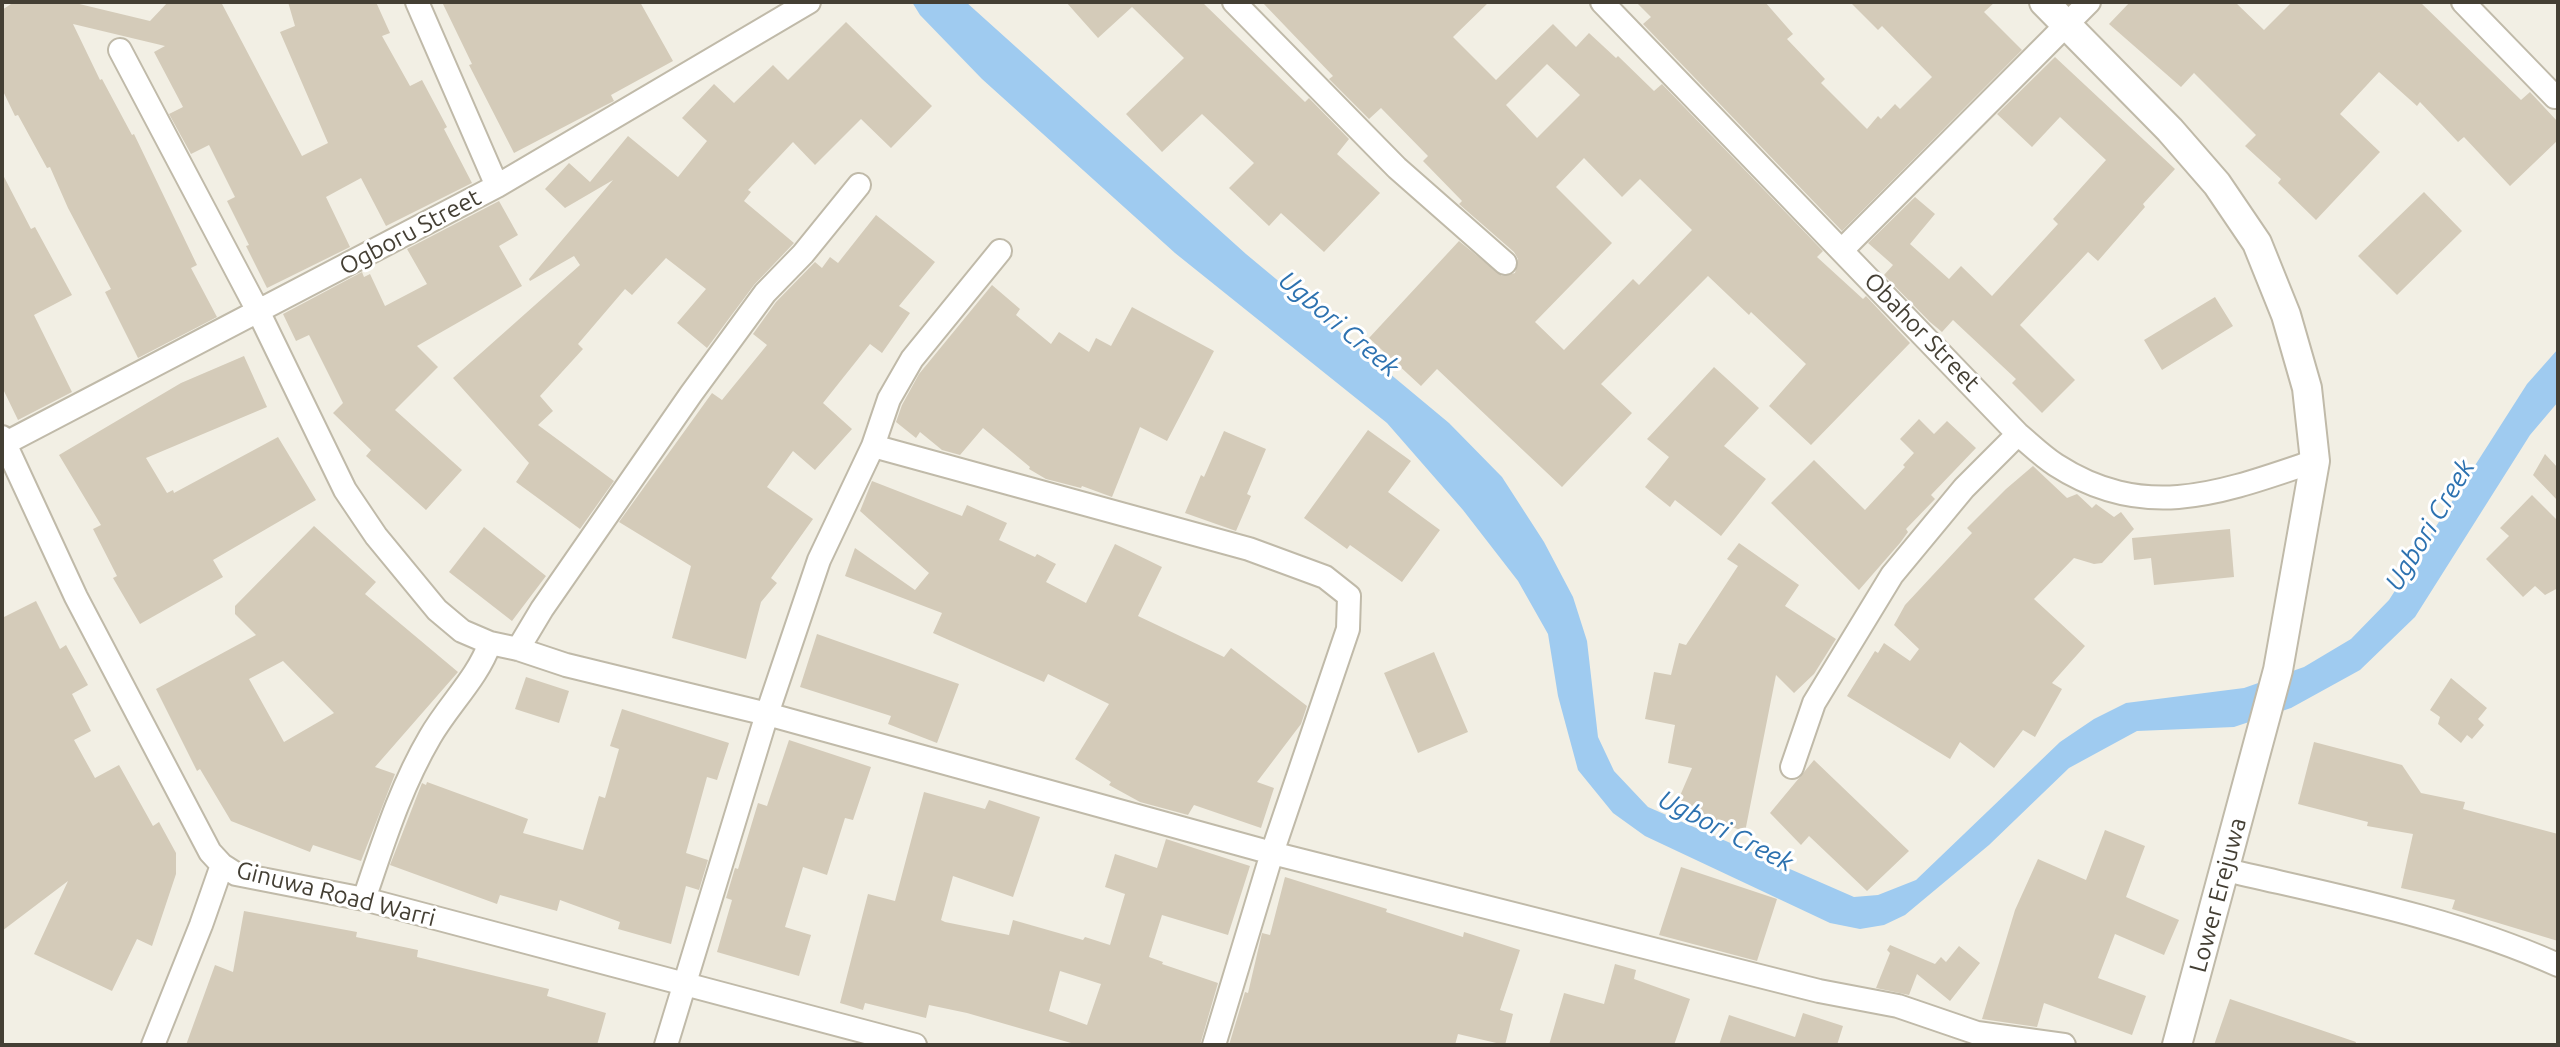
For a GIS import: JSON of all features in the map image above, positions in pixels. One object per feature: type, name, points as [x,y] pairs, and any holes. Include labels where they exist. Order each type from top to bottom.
[{"type":"street","points":[[417,2],[497,186]]},
{"type":"street","name":"Ogboru Street","points":[[3,442],[259,313],[497,186],[809,2]]},
{"type":"street","points":[[1234,2],[1397,168],[1505,263]]},
{"type":"street","name":"Obahor Street","points":[[1602,2],[2018,434],[2055,465],[2098,487],[2136,496],[2175,500],[2239,487],[2315,461]]},
{"type":"street","name":"Lower Erejuwa","points":[[2044,2],[2217,184],[2257,243],[2286,315],[2307,388],[2315,461],[2278,670],[2177,1045]]},
{"type":"street","points":[[1842,250],[2089,2]]},
{"type":"street","points":[[2463,2],[2555,97]]},
{"type":"street","points":[[120,50],[259,313],[345,490],[376,536],[437,610],[462,631],[490,643],[591,672],[767,714],[1272,853],[1819,991],[1898,1006],[1977,1033],[2064,1045]]},
{"type":"street","points":[[518,649],[559,583],[765,293],[803,254],[859,185]]},
{"type":"street","points":[[666,1045],[767,714],[819,560],[873,446],[889,399],[912,359],[1000,251]]},
{"type":"street","points":[[1792,767],[1814,703],[1892,575],[1964,488],[2018,434]]},
{"type":"street","name":"Ginuwa Road Warri","points":[[3,442],[76,597],[210,852],[222,865],[236,874],[364,899],[915,1045]]},
{"type":"street","points":[[873,446],[1249,549],[1325,577],[1349,596],[1348,629],[1272,853],[1214,1045]]},
{"type":"street","points":[[364,899],[404,784],[430,736],[482,663],[490,643]]},
{"type":"street","points":[[153,1045],[222,865]]},
{"type":"street","points":[[2226,870],[2424,919],[2557,961]]},
{"type":"water","points":[[912,2],[966,2],[1246,254],[1449,423],[1502,477],[1544,542],[1573,597],[1587,641],[1598,737],[1614,771],[1648,807],[1854,897],[1878,895],[1916,880],[2060,742],[2094,719],[2126,703],[2244,688],[2304,667],[2351,639],[2389,600],[2527,384],[2558,349],[2558,402],[2530,435],[2415,617],[2360,670],[2291,708],[2234,727],[2137,731],[2069,768],[1989,845],[1905,915],[1884,925],[1860,929],[1830,923],[1645,836],[1613,813],[1578,770],[1558,696],[1548,634],[1518,581],[1463,510],[1387,423],[1175,253],[982,79],[920,15]]},
{"type":"building","points":[[14,2],[71,2],[150,21],[168,2],[221,2],[302,156],[328,143],[280,32],[295,26],[288,2],[376,2],[390,33],[382,36],[410,86],[422,80],[472,183],[386,226],[361,178],[326,197],[350,247],[267,288],[227,201],[235,197],[209,145],[191,154],[169,114],[183,107],[154,52],[165,46],[73,24],[100,80],[134,134],[197,265],[191,268],[217,317],[138,358],[105,292],[111,289],[50,167],[47,168],[18,115],[15,116],[2,89],[2,10]]},
{"type":"building","points":[[442,2],[640,2],[673,61],[611,95],[614,101],[514,153],[469,65],[472,64]]},
{"type":"building","points":[[1066,2],[1202,2],[1305,102],[1309,98],[1349,139],[1337,154],[1380,193],[1324,252],[1281,213],[1269,226],[1229,188],[1254,163],[1202,114],[1162,152],[1126,114],[1184,58],[1132,7],[1098,38]]},
{"type":"building","points":[[1262,2],[1489,2],[1453,37],[1496,80],[1553,24],[1576,47],[1589,33],[1654,91],[1662,84],[1823,251],[1817,257],[1863,299],[1866,296],[1910,343],[1811,445],[1769,406],[1806,364],[1708,276],[1601,384],[1632,413],[1562,487],[1437,369],[1421,386],[1369,338],[1459,241],[1502,276],[1515,273],[1518,259],[1459,204],[1462,201],[1423,161],[1428,156],[1381,108],[1369,119],[1329,79],[1333,76]],"holes":[[[1547,64],[1580,95],[1537,138],[1506,105]],[[1584,158],[1622,197],[1640,179],[1692,230],[1639,285],[1633,279],[1564,350],[1535,322],[1612,243],[1556,187]]]},
{"type":"building","points":[[1636,2],[1765,2],[1793,34],[1787,39],[1825,79],[1821,83],[1867,129],[1895,104],[1900,109],[1932,77],[1882,26],[1878,30],[1850,2],[1995,2],[1984,12],[2022,50],[1842,231],[1643,24],[1651,17]]},
{"type":"building","points":[[2130,2],[2235,2],[2264,30],[2292,2],[2420,2],[2521,100],[2530,92],[2558,122],[2558,140],[2510,186],[2464,137],[2458,142],[2420,102],[2417,106],[2379,72],[2340,114],[2380,152],[2316,220],[2278,183],[2281,179],[2245,146],[2256,135],[2194,73],[2181,87],[2109,24]]},
{"type":"building","points":[[846,22],[932,106],[891,148],[861,119],[815,165],[793,142],[748,190],[751,192],[744,201],[794,243],[754,285],[707,348],[677,323],[706,289],[666,258],[632,295],[625,289],[578,344],[583,349],[540,396],[553,411],[538,425],[614,481],[580,529],[516,482],[529,463],[453,378],[580,265],[574,256],[529,279],[613,180],[565,208],[545,189],[569,163],[590,182],[628,136],[678,177],[707,141],[682,118],[714,84],[734,103],[773,65],[788,80]]},
{"type":"building","points":[[2055,57],[2175,169],[2098,261],[2088,252],[2020,325],[2075,380],[2042,413],[2012,383],[2016,379],[1953,320],[1942,332],[1930,322],[1884,275],[1893,265],[1868,243],[1915,197],[1935,214],[1910,244],[1949,279],[1961,266],[1992,296],[2058,224],[2053,219],[2106,160],[2060,117],[2032,147],[1997,114]]},
{"type":"building","points":[[2,173],[31,229],[35,227],[72,295],[34,315],[72,392],[18,420],[2,387]]},
{"type":"building","points":[[2424,192],[2462,231],[2397,295],[2358,256]]},
{"type":"building","points":[[499,201],[518,235],[499,246],[522,286],[417,346],[438,367],[395,410],[462,470],[426,510],[366,456],[371,450],[333,413],[343,403],[309,335],[296,341],[283,314],[362,272],[364,277],[370,274],[385,306],[427,284],[407,249]]},
{"type":"building","points":[[876,215],[935,262],[899,306],[910,313],[882,353],[870,344],[823,403],[852,429],[815,470],[793,451],[767,487],[813,519],[771,578],[777,583],[761,602],[746,659],[672,638],[691,566],[619,522],[712,393],[722,400],[767,345],[753,334],[776,302],[815,262],[822,268],[830,257],[838,263]]},
{"type":"building","points":[[992,285],[1020,309],[1016,315],[1051,344],[1059,332],[1089,352],[1096,338],[1111,346],[1132,307],[1214,351],[1167,441],[1140,427],[1112,497],[1082,486],[1046,479],[1029,469],[983,428],[960,455],[942,450],[920,432],[916,438],[896,422],[919,374]]},
{"type":"building","points":[[2215,297],[2233,326],[2162,370],[2144,340]]},
{"type":"building","points":[[244,356],[267,407],[146,458],[167,493],[173,490],[174,493],[278,437],[316,500],[213,560],[223,577],[140,624],[113,578],[117,576],[93,529],[101,525],[59,455],[181,383]]},
{"type":"building","points":[[1714,367],[1759,408],[1724,446],[1766,479],[1721,536],[1675,500],[1670,507],[1645,487],[1669,457],[1647,439]]},
{"type":"building","points":[[1919,419],[1934,434],[1947,421],[1976,448],[1931,495],[1935,499],[1906,529],[1908,532],[1900,543],[1859,590],[1771,503],[1814,460],[1865,510],[1914,453],[1900,439]]},
{"type":"building","points":[[1368,430],[1411,461],[1388,492],[1440,530],[1402,582],[1350,545],[1347,549],[1304,518]]},
{"type":"building","points":[[1224,431],[1266,449],[1236,531],[1185,513]]},
{"type":"building","points":[[2545,454],[2558,468],[2558,501],[2533,475]]},
{"type":"building","points":[[2033,466],[2067,498],[2077,494],[2092,508],[2096,504],[2114,517],[2121,512],[2134,529],[2102,563],[2074,558],[2034,599],[2085,646],[2052,683],[2062,689],[2035,737],[2023,730],[1994,768],[1960,742],[1950,759],[1847,696],[1875,651],[1878,653],[1884,643],[1910,661],[1919,649],[1894,625],[1905,605],[1972,533],[1967,528]]},
{"type":"building","points":[[872,481],[962,516],[967,505],[1007,523],[999,540],[1056,564],[1046,582],[1086,603],[1115,544],[1162,567],[1138,616],[1224,657],[1231,648],[1307,706],[1301,724],[1257,782],[1274,788],[1261,828],[1194,805],[1188,815],[1140,802],[1109,785],[1111,782],[1075,759],[1109,704],[1048,674],[1044,682],[933,633],[942,613],[845,576],[855,548],[915,590],[929,573],[860,511]]},
{"type":"building","points":[[2532,495],[2558,521],[2558,588],[2545,595],[2535,586],[2523,597],[2486,559],[2509,536],[2500,528]]},
{"type":"building","points":[[314,526],[376,582],[365,594],[458,672],[375,767],[395,774],[361,861],[313,845],[310,852],[231,821],[200,769],[197,771],[156,689],[256,635],[235,614],[235,606]],"holes":[[[283,661],[334,713],[284,742],[249,679]]]},
{"type":"building","points":[[484,527],[546,576],[512,621],[449,572]]},
{"type":"building","points":[[2230,529],[2234,577],[2154,585],[2151,558],[2134,560],[2132,538]]},
{"type":"building","points":[[1739,543],[1799,585],[1785,606],[1836,639],[1814,674],[1794,693],[1776,675],[1745,832],[1676,805],[1692,768],[1668,763],[1675,725],[1645,719],[1654,672],[1671,675],[1679,643],[1686,645],[1738,566],[1727,559]]},
{"type":"building","points":[[36,601],[60,649],[66,645],[88,685],[72,694],[91,731],[74,740],[95,778],[119,765],[153,826],[159,822],[176,853],[176,874],[152,946],[137,939],[112,991],[34,954],[68,881],[2,931],[2,618]]},
{"type":"building","points":[[817,634],[959,684],[937,743],[888,724],[891,716],[800,687]]},
{"type":"building","points":[[1434,652],[1468,732],[1418,753],[1384,673]]},
{"type":"building","points":[[526,677],[569,691],[559,723],[515,709]]},
{"type":"building","points":[[2451,678],[2487,708],[2478,719],[2484,725],[2472,739],[2467,735],[2461,743],[2438,724],[2440,717],[2430,710]]},
{"type":"building","points":[[622,709],[729,743],[717,780],[707,777],[686,853],[708,860],[699,890],[686,886],[671,944],[618,929],[620,922],[560,900],[557,911],[500,895],[497,904],[390,865],[422,783],[426,785],[427,782],[528,819],[523,833],[583,850],[599,796],[605,798],[619,749],[610,746]]},
{"type":"building","points":[[789,740],[871,767],[853,820],[845,818],[827,875],[803,867],[785,927],[811,935],[799,976],[717,952],[732,900],[726,898],[735,868],[738,869],[758,803],[767,806]]},
{"type":"building","points":[[2314,742],[2402,765],[2421,793],[2465,802],[2463,809],[2558,834],[2558,941],[2452,909],[2455,900],[2401,888],[2413,834],[2367,826],[2368,822],[2298,804]]},
{"type":"building","points":[[1814,760],[1909,851],[1867,891],[1809,836],[1801,845],[1770,813]]},
{"type":"building","points":[[924,792],[985,809],[989,800],[1040,817],[1013,897],[953,876],[941,920],[945,922],[1009,935],[1013,920],[1110,945],[1125,894],[1105,887],[1115,854],[1157,868],[1166,839],[1250,866],[1228,935],[1162,915],[1149,957],[1218,983],[1200,1045],[1078,1045],[929,1005],[926,1018],[865,1003],[863,1010],[840,1003],[868,894],[895,901]],"holes":[[[1060,971],[1101,984],[1087,1025],[1049,1011]]]},
{"type":"building","points":[[2105,830],[2145,846],[2126,897],[2179,920],[2164,955],[2115,934],[2098,978],[2146,996],[2132,1035],[2044,1003],[2037,1027],[1982,1019],[2015,910],[2038,859],[2086,880]]},
{"type":"building","points":[[1681,867],[1777,899],[1757,961],[1659,935]]},
{"type":"building","points":[[1285,877],[1463,937],[1464,932],[1520,950],[1500,1010],[1513,1014],[1505,1045],[1458,1034],[1455,1045],[1229,1045],[1245,992],[1248,993],[1262,933],[1270,935]]},
{"type":"building","points":[[244,911],[357,932],[356,937],[418,950],[417,957],[549,989],[547,996],[606,1013],[597,1045],[186,1045],[215,965],[233,972]]},
{"type":"building","points":[[1890,945],[1935,964],[1941,957],[1946,962],[1959,946],[1980,963],[1950,1001],[1917,974],[1909,995],[1876,988],[1890,953],[1887,950]]},
{"type":"building","points":[[1615,964],[1636,970],[1634,979],[1690,999],[1674,1045],[1549,1045],[1564,993],[1604,1004]]},
{"type":"building","points":[[2230,999],[2356,1042],[2355,1045],[2214,1045]]},
{"type":"building","points":[[1803,1013],[1843,1026],[1837,1045],[1719,1045],[1729,1015],[1795,1037]]},
{"type":"water label","name":"Ugbori Creek","points":[[1339,324]]},
{"type":"water label","name":"Ugbori Creek","points":[[2430,525]]},
{"type":"water label","name":"Ugbori Creek","points":[[1726,831]]}]
